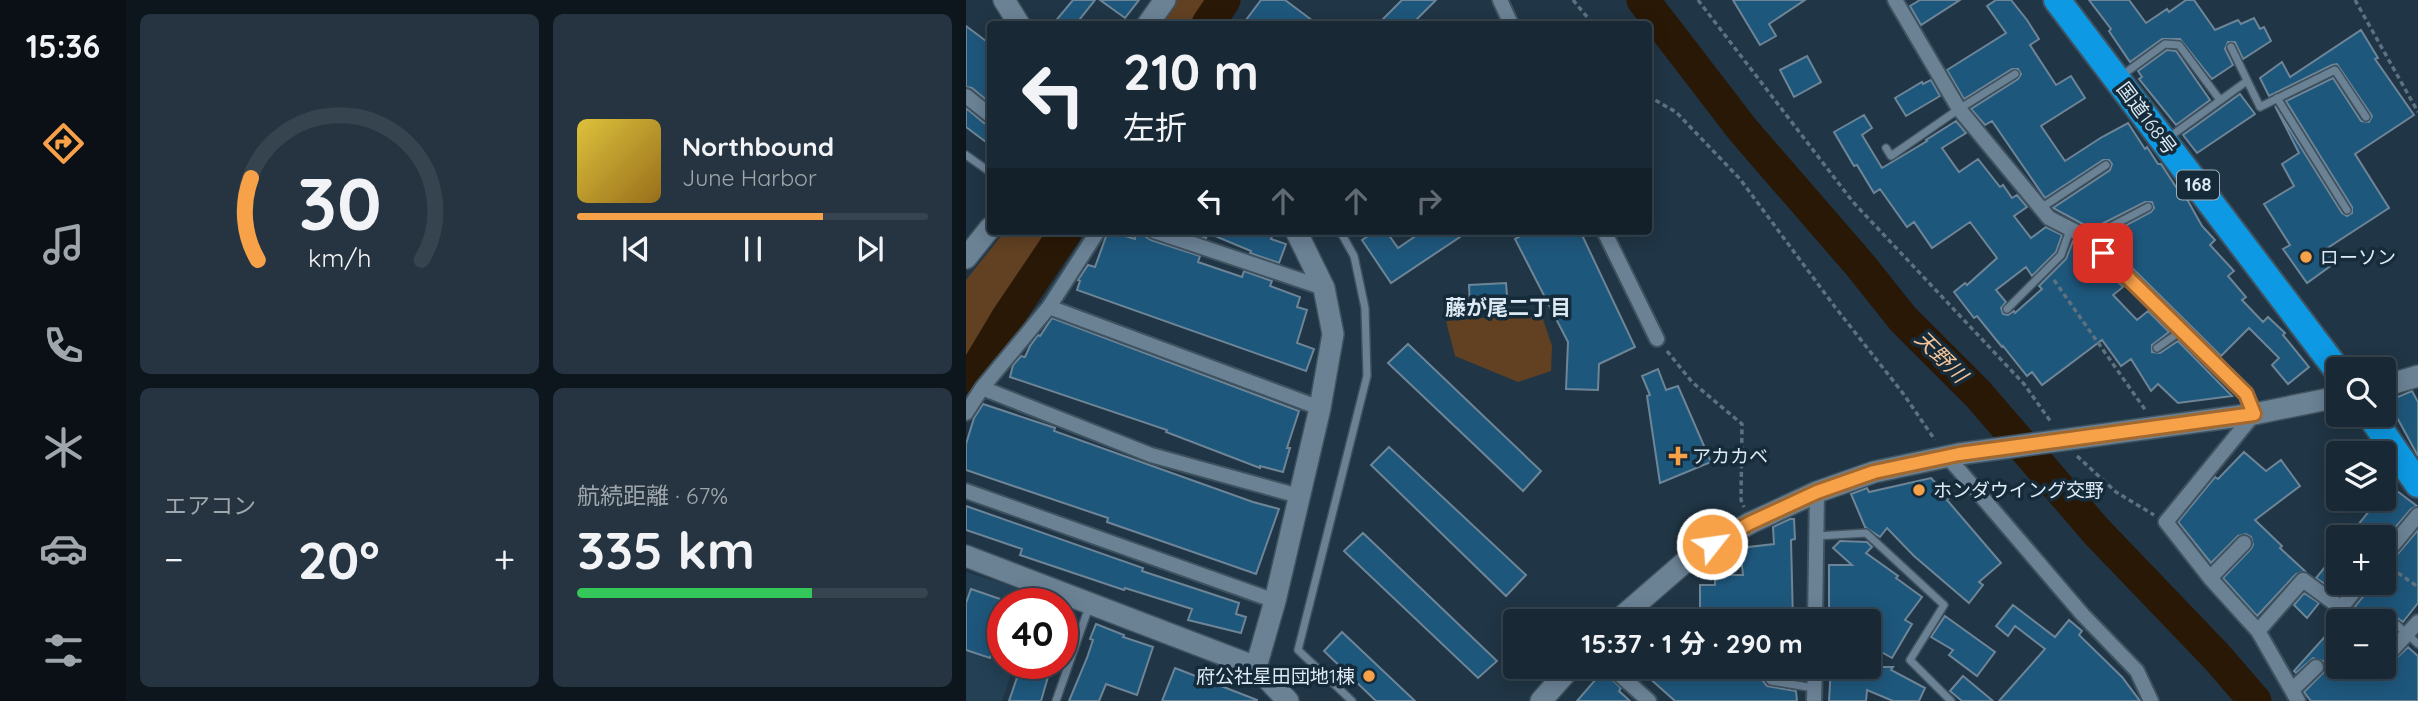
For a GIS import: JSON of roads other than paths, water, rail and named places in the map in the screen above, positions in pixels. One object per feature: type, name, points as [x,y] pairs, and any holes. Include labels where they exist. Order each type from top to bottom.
[{"type":"highway","name":"国道168号","points":[[2057,0],[2328,357]]},
{"type":"highway","points":[[2378,427],[2418,484]]},
{"type":"street","points":[[1004,0],[1017,21]]},
{"type":"street","points":[[1150,21],[1165,0]]},
{"type":"street","points":[[1500,0],[1510,21]]},
{"type":"street","points":[[1895,0],[1959,109],[2041,209],[2049,218],[2088,238],[2246,394],[2254,414]]},
{"type":"street","points":[[966,96],[987,114]]},
{"type":"street","points":[[966,257],[987,232]]},
{"type":"street","points":[[966,413],[982,388],[1049,307],[1095,235]]},
{"type":"street","points":[[1166,235],[1324,288]]},
{"type":"street","points":[[1256,667],[1275,601],[1320,408],[1333,334],[1324,288],[1298,235]]},
{"type":"street","points":[[1606,235],[1657,338]]},
{"type":"street","points":[[1049,307],[1320,408]]},
{"type":"street","points":[[2396,382],[2418,376]]},
{"type":"street","points":[[982,388],[1151,455],[1299,496]]},
{"type":"street","points":[[1631,609],[1693,555],[1750,523],[1817,492],[1874,472],[1953,455],[2254,414],[2326,399]]},
{"type":"street","points":[[2254,414],[2166,522],[2210,578],[2258,631],[2295,695],[2316,667]]},
{"type":"street","points":[[1953,455],[2083,615],[2137,671],[2151,701]]},
{"type":"street","points":[[966,491],[1275,601]]},
{"type":"street","points":[[1815,609],[1817,492]]},
{"type":"street","points":[[2396,541],[2418,514]]},
{"type":"street","points":[[2210,578],[2244,543]]},
{"type":"street","points":[[966,556],[1256,667],[1288,701]]},
{"type":"street","points":[[2258,631],[2304,580],[2341,608],[2351,595]]},
{"type":"street","points":[[2396,636],[2400,628],[2418,622]]},
{"type":"street","points":[[1541,701],[1560,679]]},
{"type":"street","points":[[1624,679],[1649,701]]},
{"type":"lane","points":[[2118,79],[2165,44],[2179,45],[2220,100]]},
{"type":"lane","points":[[2231,47],[2260,107],[2335,70],[2366,117]]},
{"type":"lane","points":[[1886,148],[1892,156],[2015,74]]},
{"type":"lane","points":[[2164,140],[2247,81]]},
{"type":"lane","points":[[2277,99],[2347,210]]},
{"type":"lane","points":[[966,155],[987,170]]},
{"type":"lane","points":[[2041,209],[2106,165]]},
{"type":"lane","points":[[2088,238],[2148,207]]},
{"type":"lane","points":[[2007,309],[2061,255],[2070,229]]},
{"type":"lane","points":[[1342,235],[1354,256],[1365,308],[1367,376],[1298,650],[1352,701]]},
{"type":"lane","points":[[2157,348],[2181,331]]},
{"type":"lane","points":[[1817,536],[1866,533],[1944,606],[1910,660],[1951,701]]},
{"type":"lane","points":[[1056,701],[1090,604]]},
{"type":"lane","points":[[2400,628],[2418,644]]},
{"type":"lane","points":[[1769,679],[1814,695]]},
{"type":"waterway","points":[[1210,21],[1224,0]]},
{"type":"waterway","name":"天野川","points":[[1643,0],[1743,130],[1903,319],[1978,394],[2097,532],[2216,656],[2255,701]]},
{"type":"waterway","points":[[966,387],[1008,317],[1063,235]]},
{"type":"place","name":"ローソン","points":[[2306,257]]},
{"type":"place","name":"アカカベ","points":[[1678,456]]},
{"type":"place","name":"ホンダウイング交野","points":[[1919,490]]},
{"type":"place","name":"府公社星田団地1棟","points":[[1369,676]]},
{"type":"district","name":"藤が尾二丁目","points":[[1508,308]]}]
